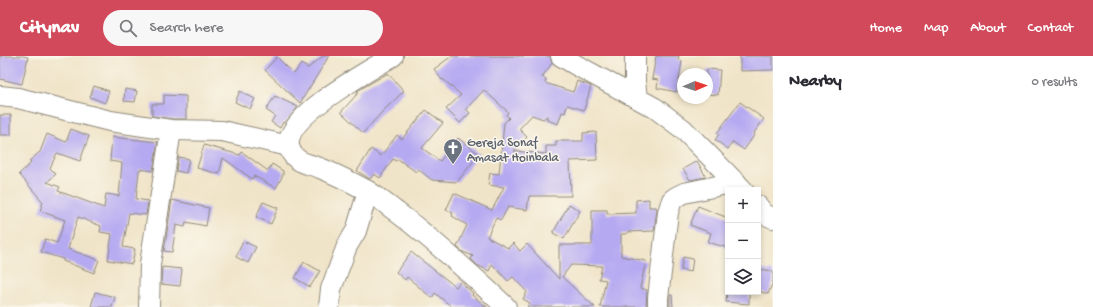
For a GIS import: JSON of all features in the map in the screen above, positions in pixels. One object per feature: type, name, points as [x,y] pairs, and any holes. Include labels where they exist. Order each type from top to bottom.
[{"type":"street","points":[[393,56],[361,75],[318,104],[291,132],[289,136],[289,146],[292,153],[299,160],[321,168],[368,191],[424,233],[506,307]]},
{"type":"street","points":[[562,56],[655,108],[683,129],[712,160],[740,186]]},
{"type":"street","points":[[635,56],[635,82],[637,98]]},
{"type":"street","points":[[0,96],[18,98],[110,122],[170,130],[222,131],[289,146]]},
{"type":"street","points":[[148,307],[150,264],[170,130]]},
{"type":"street","points":[[658,307],[665,234],[668,212],[672,200],[684,193],[740,186]]},
{"type":"street","points":[[329,307],[331,289],[347,246],[356,231],[368,191]]},
{"type":"street","points":[[761,210],[764,214],[773,218]]},
{"type":"building","points":[[0,56],[28,57],[22,84],[0,79]]},
{"type":"building","points":[[323,56],[329,56],[300,103],[265,70],[277,57],[294,74],[301,64],[308,68]]},
{"type":"building","points":[[452,56],[550,56],[552,63],[542,77],[546,79],[545,83],[573,92],[577,81],[591,86],[584,110],[567,105],[565,113],[562,112],[558,124],[547,120],[547,116],[543,119],[532,115],[519,129],[527,137],[514,151],[546,154],[546,146],[556,146],[556,141],[583,141],[583,133],[596,132],[597,160],[570,161],[571,196],[529,196],[527,210],[508,207],[501,220],[496,218],[487,237],[508,248],[513,243],[520,251],[527,244],[559,279],[559,245],[592,245],[592,210],[607,210],[607,214],[636,213],[636,200],[649,199],[649,207],[656,207],[657,210],[654,231],[627,232],[627,234],[621,234],[621,256],[646,261],[640,288],[647,290],[646,307],[600,307],[606,280],[599,279],[602,266],[571,265],[562,277],[595,307],[527,307],[530,303],[523,299],[527,292],[513,277],[508,281],[492,264],[489,271],[477,265],[471,259],[473,256],[463,252],[457,247],[467,225],[452,216],[453,213],[446,210],[454,193],[492,210],[504,187],[488,185],[490,173],[499,174],[504,123],[509,118],[506,115],[508,112],[484,90],[466,109],[470,113],[460,123],[446,109],[461,95],[443,79],[442,80],[434,69]]},
{"type":"building","points":[[656,56],[679,56],[678,60],[682,61],[681,68],[677,68],[677,92],[657,88],[658,80],[652,79]]},
{"type":"building","points":[[740,56],[773,56],[773,70],[740,71]]},
{"type":"building","points":[[713,69],[720,70],[718,95],[713,95]]},
{"type":"building","points":[[388,73],[404,91],[363,133],[341,112],[359,92],[357,91]]},
{"type":"building","points":[[94,86],[109,91],[105,103],[90,97]]},
{"type":"building","points":[[125,89],[137,91],[135,102],[124,101]]},
{"type":"building","points":[[240,91],[255,99],[250,109],[235,102]]},
{"type":"building","points":[[164,95],[186,96],[186,119],[172,119],[152,116],[152,104],[164,104]]},
{"type":"building","points":[[275,96],[298,107],[285,123],[283,122],[280,128],[271,122],[275,116],[266,110]]},
{"type":"building","points":[[740,102],[764,119],[744,150],[733,142],[728,149],[715,140],[719,134],[717,133]]},
{"type":"building","points":[[426,110],[443,123],[422,148],[440,161],[458,138],[479,154],[457,182],[432,180],[418,169],[416,172],[398,159],[396,161],[393,159],[380,178],[374,174],[370,179],[357,171],[371,149],[381,156],[397,135],[402,139]]},
{"type":"building","points":[[0,115],[11,115],[11,135],[0,135]]},
{"type":"building","points":[[71,129],[89,136],[80,161],[57,153],[50,168],[56,174],[47,182],[60,187],[58,191],[104,208],[106,194],[119,196],[122,163],[110,161],[112,137],[158,142],[153,171],[140,169],[139,171],[136,199],[148,201],[146,215],[129,213],[123,247],[135,249],[132,264],[108,260],[112,234],[100,232],[101,226],[78,217],[68,249],[99,260],[94,273],[63,261],[63,259],[41,252],[45,239],[57,243],[65,220],[40,211],[43,202],[19,174],[31,163],[29,161],[40,152],[47,134],[66,142]]},
{"type":"building","points":[[204,145],[240,155],[242,152],[268,171],[272,164],[283,171],[283,175],[276,188],[254,176],[252,179],[223,158],[219,174],[197,168]]},
{"type":"building","points":[[178,157],[189,159],[186,173],[176,171]]},
{"type":"building","points":[[697,161],[706,177],[690,180],[683,169]]},
{"type":"building","points":[[172,200],[209,208],[206,226],[186,222],[185,227],[176,225],[172,252],[164,251]]},
{"type":"building","points":[[263,202],[278,208],[271,224],[256,217]]},
{"type":"building","points":[[569,204],[580,211],[564,239],[553,233]]},
{"type":"building","points":[[698,206],[725,217],[725,247],[708,242],[711,233],[690,225]]},
{"type":"building","points":[[243,241],[256,247],[248,263],[236,257]]},
{"type":"building","points":[[411,252],[456,287],[460,282],[473,293],[472,295],[487,307],[452,307],[435,293],[432,298],[407,277],[405,280],[396,272]]},
{"type":"building","points":[[683,257],[693,259],[691,272],[681,270]]},
{"type":"building","points":[[304,262],[320,271],[310,287],[295,278]]},
{"type":"building","points":[[162,267],[182,269],[180,286],[161,284]]},
{"type":"building","points":[[761,269],[773,271],[773,282],[768,294],[761,292]]},
{"type":"building","points":[[95,292],[115,297],[112,307],[91,307]]},
{"type":"building","points":[[670,295],[672,295],[673,307],[670,307]]},
{"type":"building","points":[[727,295],[749,295],[749,304],[726,302]]},
{"type":"place","name":"Gereja Sonaf Amasat Hoinbala","points":[[453,165]]}]
